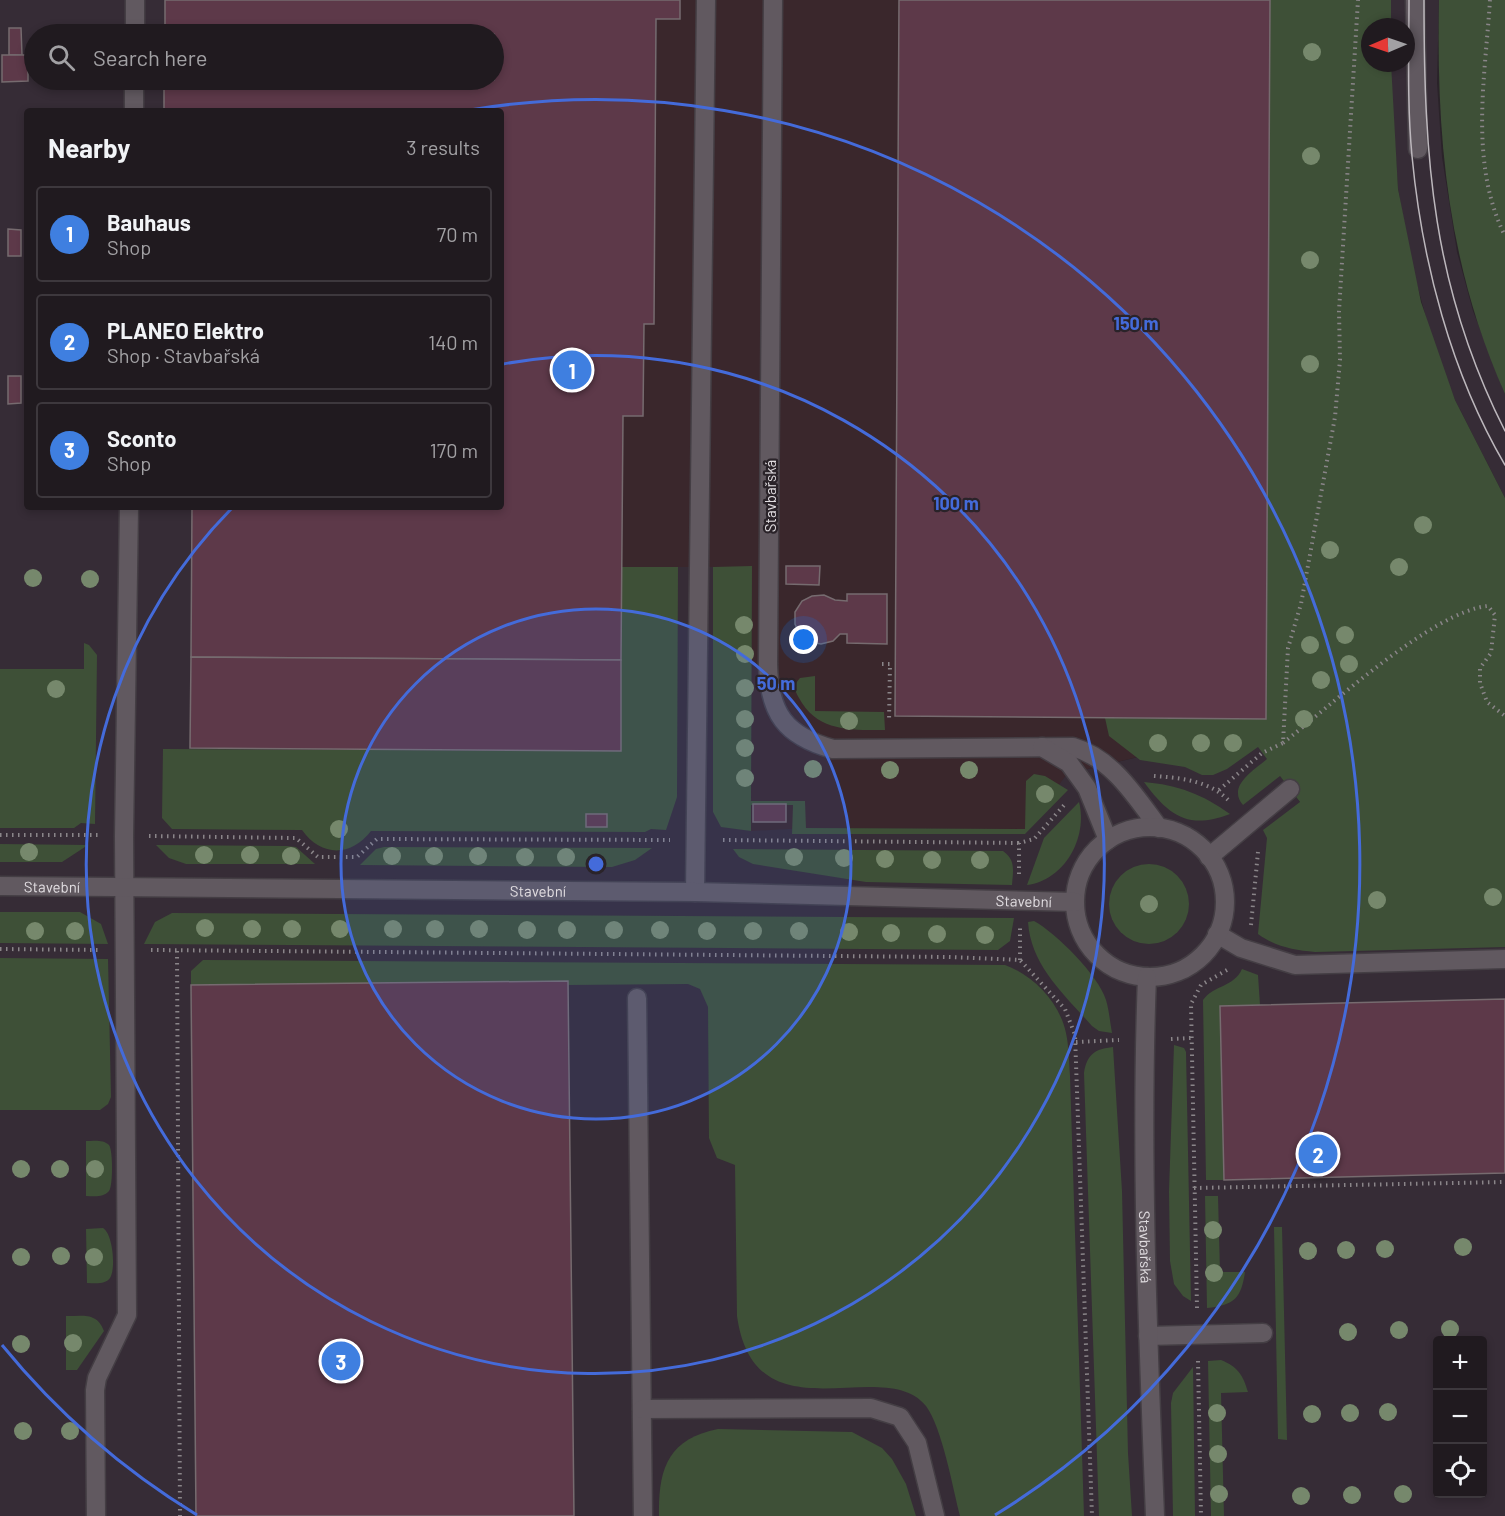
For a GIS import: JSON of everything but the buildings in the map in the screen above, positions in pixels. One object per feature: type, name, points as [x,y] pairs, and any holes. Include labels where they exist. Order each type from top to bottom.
[{"type":"street","points":[[135,0],[135,24]]},
{"type":"street","points":[[695,892],[706,0]]},
{"type":"street","name":"Stavbařská","points":[[773,0],[768,664],[773,705],[794,733],[812,744],[833,749],[1073,747],[1088,751],[1132,791],[1159,828]]},
{"type":"street","points":[[1415,0],[1418,148]]},
{"type":"street","points":[[134,90],[134,108]]},
{"type":"street","points":[[96,1516],[95,1390],[97,1378],[124,1326],[127,1299],[124,836],[129,510]]},
{"type":"street","points":[[1042,747],[1069,763],[1087,788],[1108,840]]},
{"type":"street","points":[[1209,856],[1290,789]]},
{"type":"street","points":[[1159,828],[1187,837],[1209,856],[1216,868],[1224,894],[1224,908],[1217,934],[1200,957],[1189,966],[1161,976],[1131,975],[1102,960],[1082,934],[1075,902],[1077,887],[1088,860],[1108,840],[1132,829],[1159,828]]},
{"type":"street","name":"Stavební","points":[[0,886],[695,892],[1075,902]]},
{"type":"street","points":[[1217,934],[1241,948],[1295,965],[1505,959]]},
{"type":"street","name":"Stavbařská","points":[[1147,977],[1145,1040],[1148,1336],[1155,1516]]},
{"type":"street","points":[[637,999],[643,1516]]},
{"type":"street","points":[[1148,1336],[1263,1333]]},
{"type":"street","points":[[642,1409],[871,1408],[900,1417],[917,1443],[935,1516]]},
{"type":"path","points":[[1283,743],[1288,648],[1301,604],[1335,417],[1340,360],[1339,312],[1358,0]]},
{"type":"path","points":[[1490,0],[1481,149],[1495,215],[1505,236]]},
{"type":"path","points":[[1201,1516],[1191,1004],[1201,985],[1232,967],[1252,923],[1259,836],[1219,790],[1262,753],[1283,743],[1431,629],[1473,608],[1488,606],[1495,615],[1491,653],[1480,668],[1480,683],[1487,702],[1505,716]]},
{"type":"path","points":[[0,835],[296,838],[318,857],[357,857],[376,838],[1019,843]]},
{"type":"path","points":[[1020,915],[1020,960],[1065,1009],[1076,1035],[1092,1516]]},
{"type":"path","points":[[0,949],[948,957],[1020,960]]},
{"type":"path","points":[[177,951],[180,1516]]},
{"type":"path","points":[[1194,1188],[1505,1182]]},
{"type":"shaded area","points":[[0,0],[680,0],[680,19],[657,19],[654,324],[644,324],[752,566],[1067,774],[1142,756],[1258,746],[1300,802],[1505,917],[1505,1516],[0,1516]]},
{"type":"shaded area","points":[[680,0],[1270,0],[1266,719],[1142,756],[1067,774],[1026,829],[805,828],[751,831],[752,567],[622,567],[623,416],[644,324],[654,324],[657,18],[680,19]]},
{"type":"shaded area","points":[[1391,0],[1439,0],[1437,83],[1442,157],[1457,252],[1473,311],[1505,394],[1505,498],[1455,400],[1433,343],[1413,270],[1398,189],[1391,72],[1415,72],[1415,18],[1391,18]]},
{"type":"green space","points":[[1270,0],[1391,0],[1391,18],[1361,18],[1361,72],[1392,72],[1398,189],[1421,302],[1455,400],[1505,498],[1505,947],[1315,952],[1285,947],[1258,934],[1267,838],[1263,830],[1300,802],[1280,776],[1243,805],[1239,798],[1240,785],[1267,759],[1258,747],[1227,769],[1213,775],[1202,775],[1185,767],[1140,760],[1109,736],[1105,718],[1266,719]]},
{"type":"green space","points":[[1439,0],[1505,0],[1505,394],[1470,298],[1458,250],[1444,152],[1440,102]]},
{"type":"green space","points":[[752,566],[751,801],[805,801],[806,828],[1025,829],[1026,781],[1034,774],[1045,776],[1068,790],[1025,834],[792,834],[793,805],[751,805],[751,831],[721,827],[713,812],[713,567]]},
{"type":"green space","points":[[622,567],[678,567],[677,797],[666,830],[651,829],[645,832],[371,831],[354,846],[336,850],[318,845],[302,830],[172,829],[162,818],[163,749],[620,751]]},
{"type":"green space","points":[[84,643],[89,645],[97,655],[95,824],[81,823],[74,828],[0,828],[0,669],[84,669]]},
{"type":"green space","points":[[815,676],[815,711],[884,712],[885,730],[836,727],[815,717],[806,709],[795,688],[800,678]]},
{"type":"green space","points":[[1144,782],[1168,785],[1189,792],[1210,801],[1230,814],[1202,821],[1181,817],[1162,804]]},
{"type":"green space","points":[[1079,802],[1080,829],[1071,855],[1052,875],[1027,885],[1044,838]]},
{"type":"green space","points":[[0,844],[88,845],[62,862],[0,862]]},
{"type":"green space","points":[[156,845],[296,847],[315,864],[186,864],[169,858]]},
{"type":"green space","points":[[384,847],[652,848],[635,860],[612,867],[360,865],[376,849]]},
{"type":"green space","points":[[733,849],[1003,851],[1012,862],[1012,885],[866,882],[753,864],[739,857]]},
{"type":"green space","points":[[1149,864],[1171,871],[1177,876],[1188,896],[1189,904],[1182,926],[1177,932],[1157,943],[1149,944],[1127,937],[1121,932],[1110,912],[1109,904],[1116,882],[1121,876],[1141,865]]},
{"type":"green space","points":[[0,912],[80,912],[101,924],[108,944],[0,943]]},
{"type":"green space","points":[[172,913],[1014,918],[1010,941],[998,950],[144,944],[155,922]]},
{"type":"green space","points":[[1034,921],[1065,945],[1095,979],[1106,1000],[1112,1033],[1099,1031],[1092,1026],[1060,991],[1042,966],[1030,938],[1028,922]]},
{"type":"green space","points":[[0,958],[108,959],[111,1097],[108,1104],[100,1110],[0,1110]]},
{"type":"green space","points":[[203,960],[1005,965],[1026,976],[1044,992],[1058,1011],[1068,1044],[1084,1516],[960,1516],[942,1443],[926,1406],[906,1392],[881,1387],[793,1386],[768,1376],[749,1354],[737,1316],[735,1165],[717,1158],[709,1138],[708,1007],[700,989],[688,984],[568,985],[568,981],[191,985],[191,971]]},
{"type":"green space","points":[[1242,969],[1258,975],[1260,1005],[1220,1006],[1224,1180],[1206,1180],[1203,1000],[1213,991],[1229,983]]},
{"type":"green space","points":[[1174,1045],[1184,1048],[1186,1052],[1191,1301],[1183,1296],[1174,1284],[1170,1261],[1169,1191]]},
{"type":"green space","points":[[1113,1047],[1122,1191],[1128,1453],[1132,1516],[1099,1516],[1084,1073],[1087,1061],[1093,1054],[1101,1049]]},
{"type":"green space","points":[[86,1141],[104,1142],[110,1148],[112,1168],[110,1188],[101,1196],[86,1196]]},
{"type":"green space","points":[[1205,1196],[1218,1196],[1220,1272],[1245,1272],[1239,1294],[1235,1299],[1224,1305],[1207,1308]]},
{"type":"green space","points":[[1274,1227],[1282,1227],[1287,1440],[1278,1439]]},
{"type":"green space","points":[[103,1228],[111,1244],[112,1274],[105,1282],[87,1283],[86,1229]]},
{"type":"green space","points":[[66,1316],[89,1316],[98,1321],[104,1331],[77,1370],[66,1370]]},
{"type":"green space","points":[[1221,1360],[1239,1372],[1248,1392],[1221,1393],[1224,1516],[1211,1516],[1208,1361]]},
{"type":"green space","points":[[1193,1367],[1195,1516],[1173,1516],[1171,1403],[1173,1393]]},
{"type":"green space","points":[[718,1429],[852,1432],[882,1448],[892,1459],[906,1484],[916,1516],[659,1516],[661,1484],[669,1459],[688,1440]]},
{"type":"tram line","points":[[1409,0],[1410,136],[1423,236],[1454,355],[1486,430],[1505,465]]},
{"type":"tram line","points":[[1424,0],[1426,114],[1437,221],[1447,273],[1462,325],[1481,378],[1505,431]]},
{"type":"place","name":"Bauhaus","points":[[572,370]]},
{"type":"place","name":"PLANEO Elektro","points":[[1318,1154]]},
{"type":"place","name":"Sconto","points":[[341,1361]]}]
